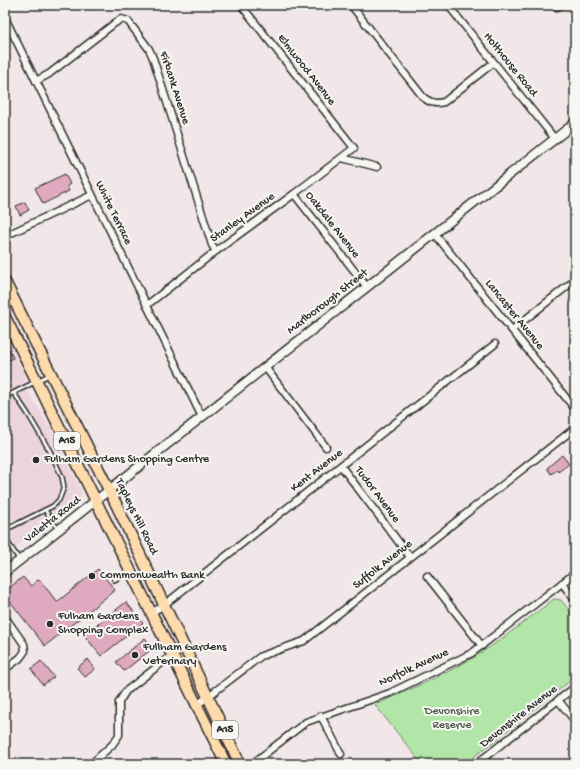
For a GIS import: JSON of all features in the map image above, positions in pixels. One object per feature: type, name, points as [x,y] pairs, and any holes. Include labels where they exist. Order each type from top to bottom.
[{"type":"main road","name":"Tapleys Hill Road","points":[[5,282],[209,696],[240,764]]},
{"type":"main road","name":"A15","points":[[5,317],[226,764]]},
{"type":"street","name":"Elmwood Avenue","points":[[241,5],[354,148]]},
{"type":"street","points":[[351,5],[428,102],[437,104],[444,102],[493,63]]},
{"type":"street","name":"Holthouse Road","points":[[448,5],[555,139]]},
{"type":"street","points":[[552,5],[557,7],[561,5]]},
{"type":"street","name":"White Terrace","points":[[5,18],[7,28],[36,81],[202,417]]},
{"type":"street","name":"Firbank Avenue","points":[[36,81],[49,74],[121,19],[128,22],[149,49],[154,58],[212,245],[216,251]]},
{"type":"street","name":"Marlborough Street","points":[[96,501],[575,123]]},
{"type":"street","name":"Stanley Avenue","points":[[147,305],[216,251],[354,148]]},
{"type":"street","points":[[342,158],[377,167]]},
{"type":"street","name":"Oakdale Avenue","points":[[294,194],[367,287]]},
{"type":"street","points":[[5,236],[92,195]]},
{"type":"street","name":"Lancaster Avenue","points":[[435,234],[575,409]]},
{"type":"street","points":[[512,330],[575,280]]},
{"type":"street","name":"Kent Avenue","points":[[151,613],[164,605],[495,344]]},
{"type":"street","points":[[265,367],[326,447]]},
{"type":"street","name":"Suffolk Avenue","points":[[197,705],[261,656],[304,641],[575,428]]},
{"type":"street","name":"Tudor Avenue","points":[[341,466],[410,557]]},
{"type":"street","name":"Valetta Road","points":[[5,572],[96,501]]},
{"type":"street","name":"Norfolk Avenue","points":[[252,764],[306,722],[390,694],[472,653],[575,573]]},
{"type":"street","points":[[427,576],[482,646]]},
{"type":"street","points":[[562,583],[575,600]]},
{"type":"street","points":[[5,617],[24,644],[25,651],[20,658],[5,669]]},
{"type":"street","points":[[91,764],[112,745],[119,735],[119,702],[126,691],[172,655],[185,647]]},
{"type":"street","name":"Devonshire Avenue","points":[[476,764],[575,687]]},
{"type":"street","points":[[558,700],[575,721]]},
{"type":"street","points":[[321,716],[341,754]]},
{"type":"lane","points":[[5,397],[51,375]]},
{"type":"lane","points":[[5,530],[53,506],[59,500],[63,492],[63,481],[51,453],[14,393]]},
{"type":"lane","points":[[46,510],[59,530]]},
{"type":"lane","points":[[5,536],[20,561]]},
{"type":"lane","points":[[114,580],[131,572]]},
{"type":"shaded area","name":"Fulham Gardens Shopping Centre","points":[[5,334],[23,371],[29,393],[51,429],[81,491],[80,501],[5,554]]},
{"type":"green space","name":"Devonshire Reserve","points":[[554,599],[561,600],[575,618],[575,677],[465,764],[422,764],[375,705],[434,679],[476,656]]},
{"type":"building","points":[[65,174],[70,184],[67,186],[69,191],[43,204],[35,188]]},
{"type":"building","points":[[25,202],[29,210],[20,215],[16,206]]},
{"type":"building","points":[[5,341],[13,358],[5,362]]},
{"type":"building","points":[[562,455],[569,464],[558,472],[557,470],[551,474],[547,468]]},
{"type":"building","name":"Fulham Gardens Shopping Complex","points":[[98,569],[115,590],[45,646],[5,595],[5,591],[23,577],[31,586],[39,579],[57,602]]},
{"type":"building","points":[[126,602],[143,623],[101,656],[84,635]]},
{"type":"building","name":"Fullham Gardens Veterinary","points":[[145,638],[153,648],[124,671],[116,662]]},
{"type":"building","points":[[88,659],[95,669],[85,677],[77,668]]},
{"type":"building","points":[[41,661],[54,677],[43,685],[31,669]]},
{"type":"place","name":"Fulham Gardens Shopping Centre","points":[[36,460]]},
{"type":"place","name":"Commonwealth Bank","points":[[92,576]]},
{"type":"place","name":"Fulham Gardens Shopping Complex","points":[[50,624]]},
{"type":"place","name":"Fullham Gardens Veterinary","points":[[135,655]]}]
